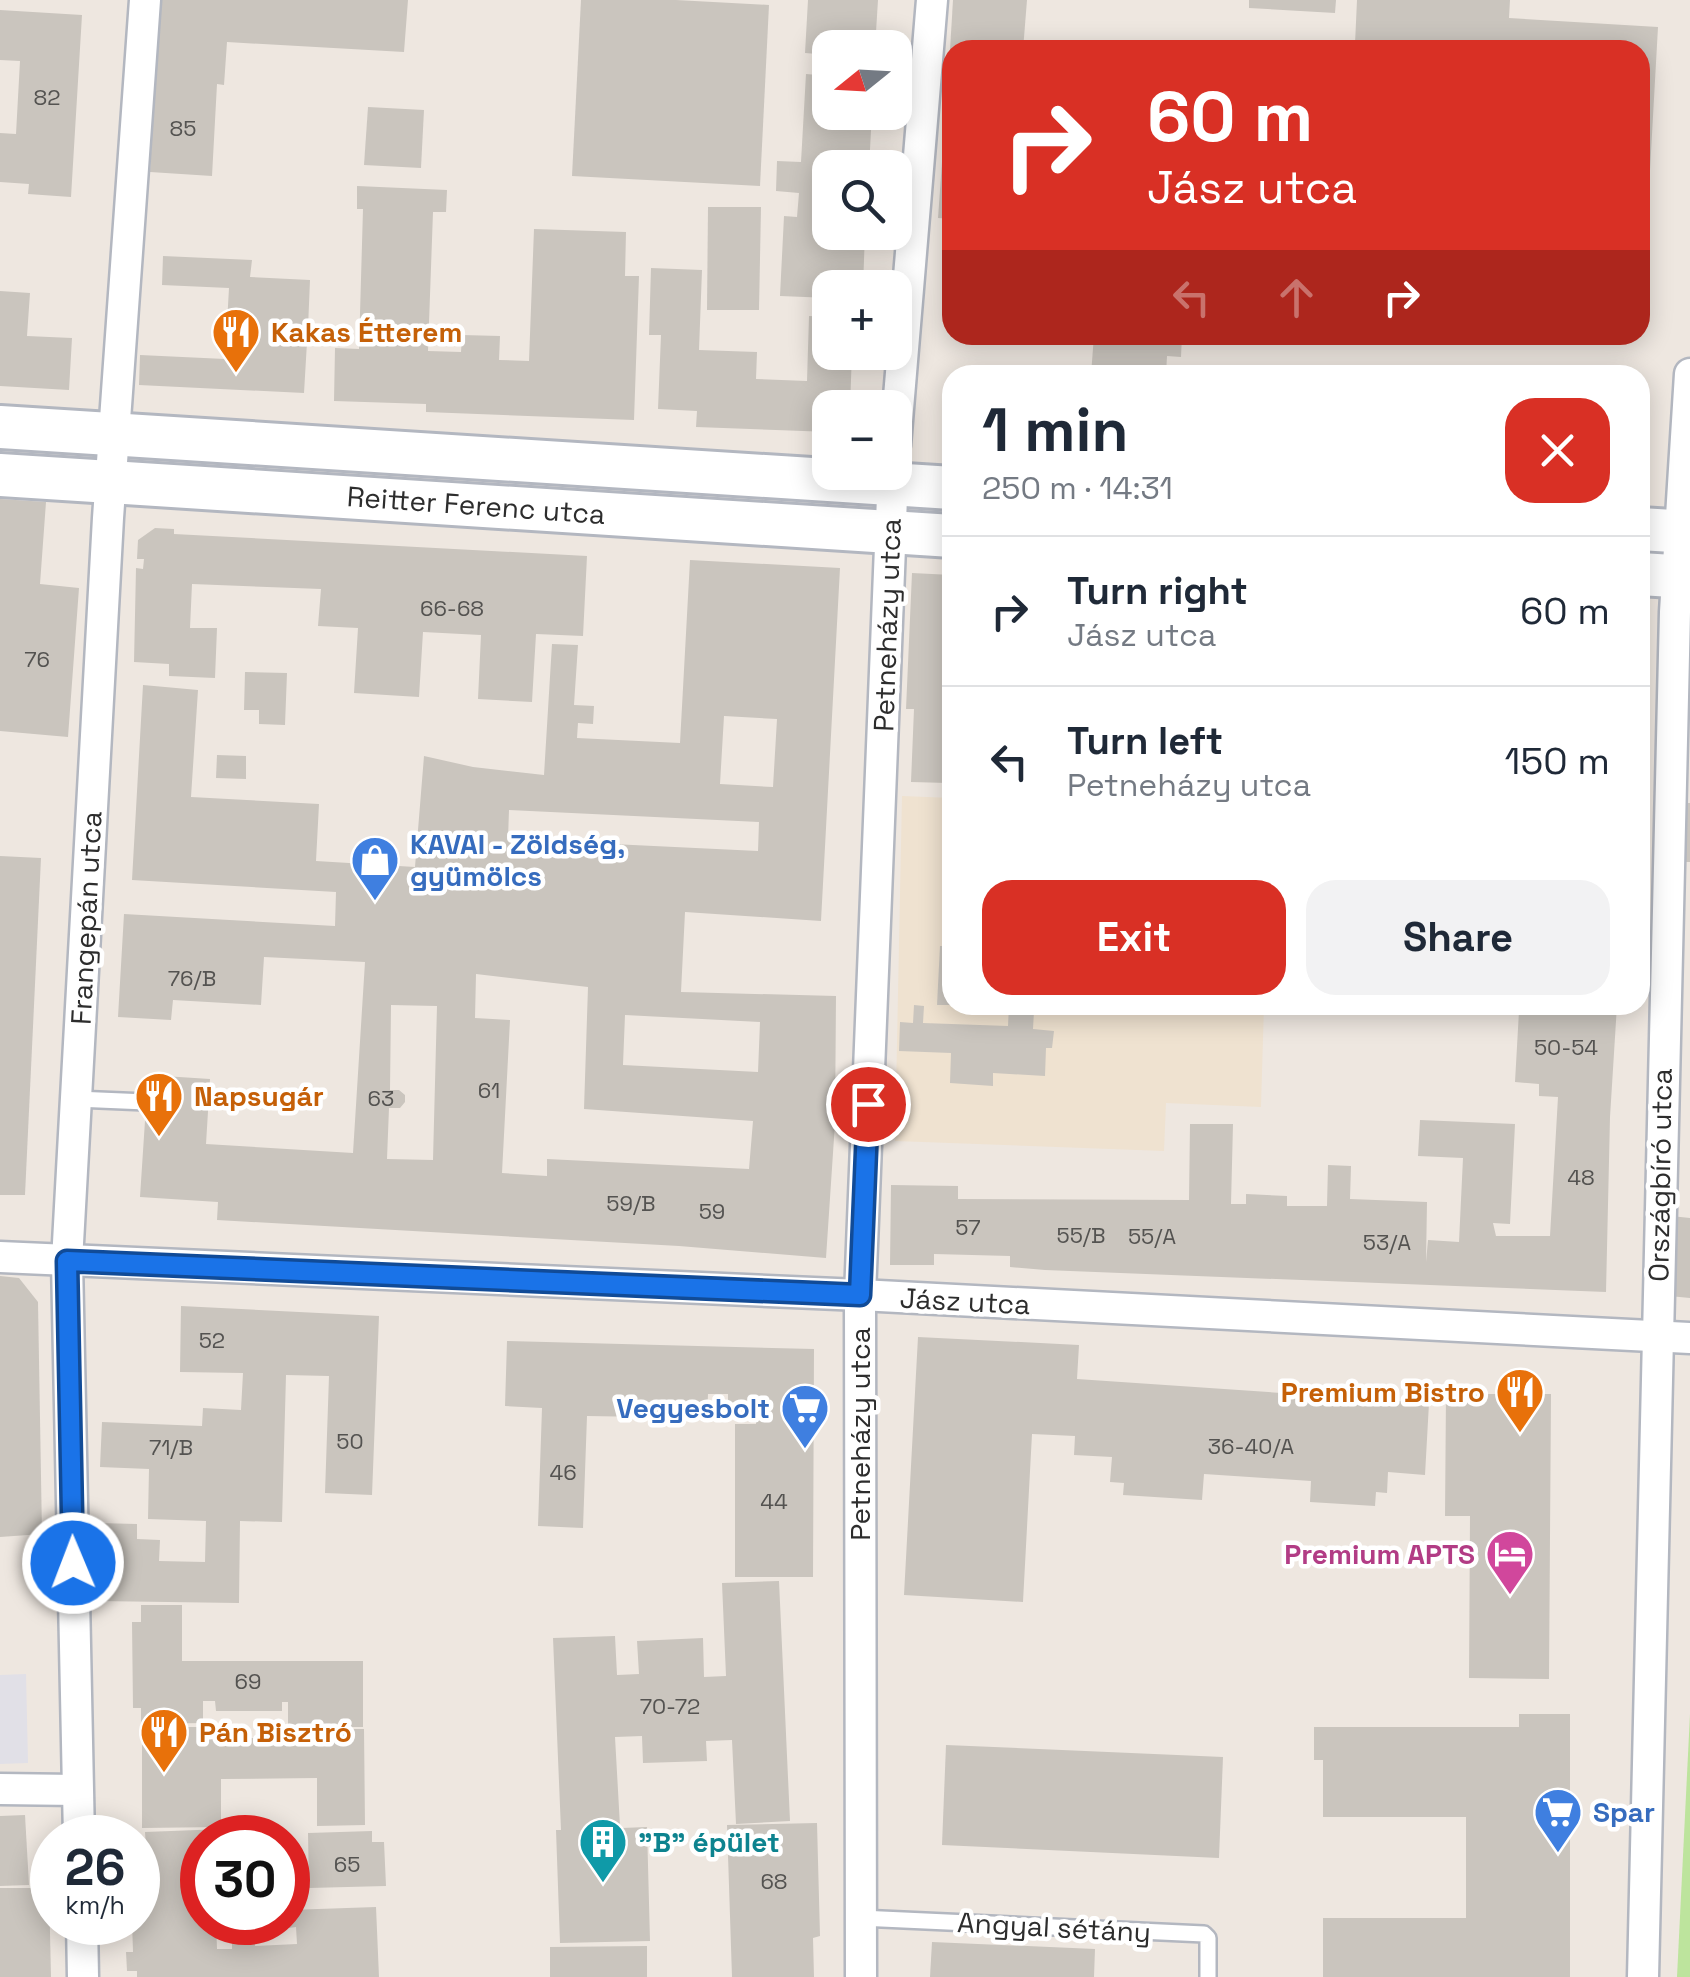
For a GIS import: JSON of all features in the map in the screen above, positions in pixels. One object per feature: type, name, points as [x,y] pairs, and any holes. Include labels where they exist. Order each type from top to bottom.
[{"type":"street","name":"Frangepán utca","points":[[78,1815],[67,1261],[110,481],[145,0]]},
{"type":"street","name":"Petneházy utca","points":[[900,390],[932,0]]},
{"type":"street","name":"Országbíró utca","points":[[1643,1977],[1670,531],[1690,374]]},
{"type":"street","name":"Reitter Ferenc utca","points":[[0,427],[812,464]]},
{"type":"street","name":"Reitter Ferenc utca","points":[[912,474],[942,484]]},
{"type":"street","name":"Reitter Ferenc utca","points":[[0,475],[942,535]]},
{"type":"street","name":"Petneházy utca","points":[[861,1977],[860,1295],[893,490]]},
{"type":"street","name":"Jász utca","points":[[0,1257],[860,1295],[1690,1338]]},
{"type":"street","points":[[0,1790],[77,1790]]},
{"type":"street","points":[[83,1945],[84,1977]]},
{"type":"lane","points":[[76,1098],[146,1102]]},
{"type":"lane","name":"Angyal sétány","points":[[860,1918],[1204,1934],[1208,1938],[1208,1977]]},
{"type":"shaded area","points":[[902,796],[942,798],[942,1015],[1264,1015],[1261,1107],[1166,1103],[1164,1151],[895,1141]]},
{"type":"shaded area","points":[[26,1674],[28,1763],[0,1764],[0,1675]]},
{"type":"green space","points":[[1690,1714],[1690,1977],[1677,1977]]},
{"type":"building","points":[[159,0],[408,0],[404,52],[227,42],[224,85],[217,84],[212,176],[150,172]]},
{"type":"building","points":[[581,0],[769,5],[760,186],[572,176]]},
{"type":"building","points":[[808,0],[878,0],[876,30],[812,30],[812,54],[805,53]]},
{"type":"building","points":[[953,0],[1027,0],[1024,40],[951,40]]},
{"type":"building","points":[[1249,0],[1336,0],[1335,13],[1249,8]]},
{"type":"building","points":[[1357,0],[1510,0],[1509,18],[1658,27],[1650,170],[1650,40],[1355,40]]},
{"type":"building","points":[[0,10],[82,15],[71,197],[28,194],[29,184],[0,182],[0,133],[16,134],[20,61],[0,60]]},
{"type":"building","points":[[806,74],[812,74],[812,130],[871,130],[870,150],[812,150],[812,250],[864,250],[864,270],[812,270],[812,297],[780,296],[784,216],[797,217],[799,193],[776,191],[777,161],[801,162]]},
{"type":"building","points":[[368,107],[424,110],[421,168],[364,165]]},
{"type":"building","points":[[942,162],[942,218],[938,218]]},
{"type":"building","points":[[357,186],[447,190],[446,212],[433,212],[428,351],[461,352],[462,335],[500,336],[499,360],[529,361],[534,229],[626,232],[625,276],[639,276],[634,420],[426,412],[426,404],[334,401],[335,348],[359,349],[363,209],[357,209]]},
{"type":"building","points":[[708,207],[761,207],[759,310],[707,310]]},
{"type":"building","points":[[163,256],[252,260],[250,277],[310,280],[308,328],[295,327],[295,341],[307,342],[304,393],[139,385],[140,355],[225,359],[229,288],[162,285]]},
{"type":"building","points":[[651,268],[702,270],[699,350],[757,352],[756,379],[807,381],[809,316],[812,316],[812,370],[851,370],[851,390],[812,390],[812,431],[696,427],[697,411],[658,409],[661,335],[649,335]]},
{"type":"building","points":[[0,291],[30,293],[27,336],[72,338],[69,390],[0,386]]},
{"type":"building","points":[[1093,345],[1182,345],[1181,357],[1167,356],[1167,365],[1092,365]]},
{"type":"building","points":[[0,499],[46,502],[40,584],[79,588],[68,737],[0,731]]},
{"type":"building","points":[[155,528],[174,529],[174,534],[587,556],[583,636],[536,634],[532,702],[478,699],[481,635],[423,632],[419,697],[354,693],[358,628],[318,626],[321,589],[192,584],[190,628],[217,628],[215,678],[169,676],[169,664],[134,662],[136,568],[143,569],[144,559],[137,559],[138,540]]},
{"type":"building","points":[[690,560],[840,568],[821,921],[685,912],[681,992],[836,996],[835,1123],[826,1258],[217,1220],[218,1202],[140,1197],[148,1075],[210,1079],[206,1144],[353,1153],[365,962],[264,957],[261,1005],[173,1000],[171,1020],[118,1017],[124,914],[335,926],[336,892],[132,880],[143,685],[198,690],[191,797],[319,804],[316,861],[415,867],[424,756],[473,767],[544,775],[552,644],[578,645],[574,705],[594,706],[593,724],[578,723],[577,738],[680,743]],"holes":[[[724,716],[777,719],[773,787],[720,784]],[[509,810],[759,822],[758,851],[508,839]],[[476,974],[588,987],[584,1109],[753,1121],[749,1169],[547,1159],[547,1176],[502,1173],[510,1020],[475,1018]],[[391,1005],[437,1006],[433,1160],[387,1159],[389,1108],[400,1108],[405,1102],[405,1095],[390,1090]],[[625,1015],[760,1022],[758,1072],[623,1065]]]},
{"type":"building","points":[[912,573],[942,574],[942,783],[911,782],[914,709],[906,709]]},
{"type":"building","points":[[245,672],[287,673],[285,725],[259,724],[259,710],[244,710]]},
{"type":"building","points":[[217,755],[246,756],[246,779],[216,778]]},
{"type":"building","points":[[1687,803],[1690,862],[1684,862]]},
{"type":"building","points":[[0,856],[41,858],[25,1195],[0,1195]]},
{"type":"building","points":[[940,946],[942,946],[942,1005],[937,1005]]},
{"type":"building","points":[[914,1005],[924,1006],[923,1023],[1008,1026],[1009,1015],[1034,1015],[1033,1029],[1054,1031],[1052,1048],[1046,1048],[1045,1076],[993,1073],[993,1086],[950,1083],[951,1053],[899,1051],[900,1022],[913,1023]]},
{"type":"building","points":[[1519,1015],[1616,1015],[1606,1292],[1045,1270],[1010,1267],[1010,1256],[934,1254],[934,1265],[890,1265],[891,1185],[958,1186],[958,1199],[1189,1200],[1190,1124],[1233,1124],[1231,1204],[1246,1204],[1246,1194],[1287,1196],[1287,1206],[1327,1206],[1328,1165],[1351,1166],[1350,1199],[1427,1202],[1426,1262],[1428,1240],[1459,1242],[1463,1158],[1418,1156],[1420,1120],[1515,1124],[1510,1224],[1493,1223],[1496,1236],[1550,1236],[1558,1097],[1539,1096],[1539,1084],[1515,1082]]},
{"type":"building","points":[[1671,1216],[1690,1218],[1690,1298],[1669,1296]]},
{"type":"building","points":[[0,1276],[19,1278],[38,1302],[42,1534],[0,1537]]},
{"type":"building","points":[[181,1306],[379,1316],[372,1495],[325,1493],[329,1376],[286,1375],[282,1522],[240,1521],[239,1603],[97,1601],[97,1523],[137,1524],[137,1539],[160,1540],[159,1561],[205,1562],[206,1521],[148,1519],[149,1469],[100,1467],[102,1422],[202,1426],[203,1408],[241,1410],[243,1373],[180,1372]]},
{"type":"building","points":[[918,1337],[1079,1345],[1077,1379],[1429,1403],[1425,1475],[1388,1472],[1387,1493],[1376,1492],[1375,1506],[1310,1502],[1311,1481],[1204,1474],[1202,1500],[1123,1495],[1124,1483],[1110,1482],[1112,1457],[1074,1455],[1075,1436],[1032,1434],[1023,1602],[904,1595]]},
{"type":"building","points":[[507,1341],[814,1349],[813,1577],[735,1577],[735,1424],[756,1424],[756,1409],[728,1409],[728,1394],[708,1394],[707,1418],[587,1416],[583,1528],[538,1526],[542,1408],[505,1406]]},
{"type":"building","name":"Premium APTS","points":[[1446,1394],[1551,1394],[1549,1679],[1469,1678],[1470,1516],[1445,1516]]},
{"type":"building","points":[[779,1581],[790,1821],[736,1824],[732,1740],[706,1741],[707,1761],[643,1763],[642,1736],[615,1737],[620,1826],[597,1829],[647,1827],[650,1941],[560,1943],[556,1830],[561,1830],[553,1638],[615,1636],[617,1675],[639,1674],[637,1641],[703,1638],[704,1677],[726,1676],[722,1583]]},
{"type":"building","points":[[141,1605],[182,1605],[182,1661],[363,1661],[363,1727],[288,1727],[288,1702],[282,1702],[282,1711],[216,1711],[215,1701],[203,1701],[203,1723],[141,1724],[141,1708],[133,1708],[132,1622],[141,1622]]},
{"type":"building","points":[[1519,1714],[1570,1714],[1570,1977],[1323,1977],[1323,1918],[1466,1918],[1466,1817],[1323,1817],[1323,1760],[1314,1760],[1314,1727],[1519,1727]]},
{"type":"building","points":[[142,1727],[199,1727],[200,1738],[300,1738],[300,1729],[364,1729],[365,1825],[317,1826],[317,1778],[221,1779],[221,1815],[180,1815],[180,1828],[160,1828],[160,1815],[142,1815]]},
{"type":"building","points":[[946,1745],[1223,1757],[1219,1858],[942,1845]]},
{"type":"building","points":[[25,1815],[29,1885],[0,1886],[0,1816]]},
{"type":"building","points":[[817,1823],[820,1936],[813,1938],[814,1977],[732,1977],[727,1825]]},
{"type":"building","points":[[160,1831],[180,1831],[180,1945],[232,1949],[232,1945],[310,1945],[310,1909],[376,1907],[379,1977],[137,1977],[137,1971],[127,1971],[126,1952],[133,1952],[133,1945],[160,1945]]},
{"type":"building","points":[[372,1831],[372,1842],[384,1842],[386,1886],[310,1888],[310,1833]]},
{"type":"building","points":[[0,1888],[30,1888],[30,1945],[50,1945],[51,1977],[0,1977]]},
{"type":"building","points":[[932,1942],[1095,1949],[1094,1977],[930,1977]]},
{"type":"building","points":[[647,1946],[647,1977],[550,1977],[550,1947]]},
{"type":"place","name":"Kakas Étterem","points":[[236,374]]},
{"type":"place","name":"KAVAI - Zöldség, gyümölcs","points":[[375,902]]},
{"type":"place","name":"Napsugár","points":[[159,1138]]},
{"type":"place","name":"Premium Bistro","points":[[1520,1434]]},
{"type":"place","name":"Vegyesbolt","points":[[805,1450]]},
{"type":"place","name":"Premium APTS","points":[[1510,1596]]},
{"type":"place","name":"Pán Bisztró","points":[[164,1774]]},
{"type":"place","name":"Spar","points":[[1558,1854]]},
{"type":"place","name":"\"B\" épület","points":[[603,1884]]},
{"type":"route","points":[[73,1563],[67,1261],[860,1295],[868,1104]]}]
